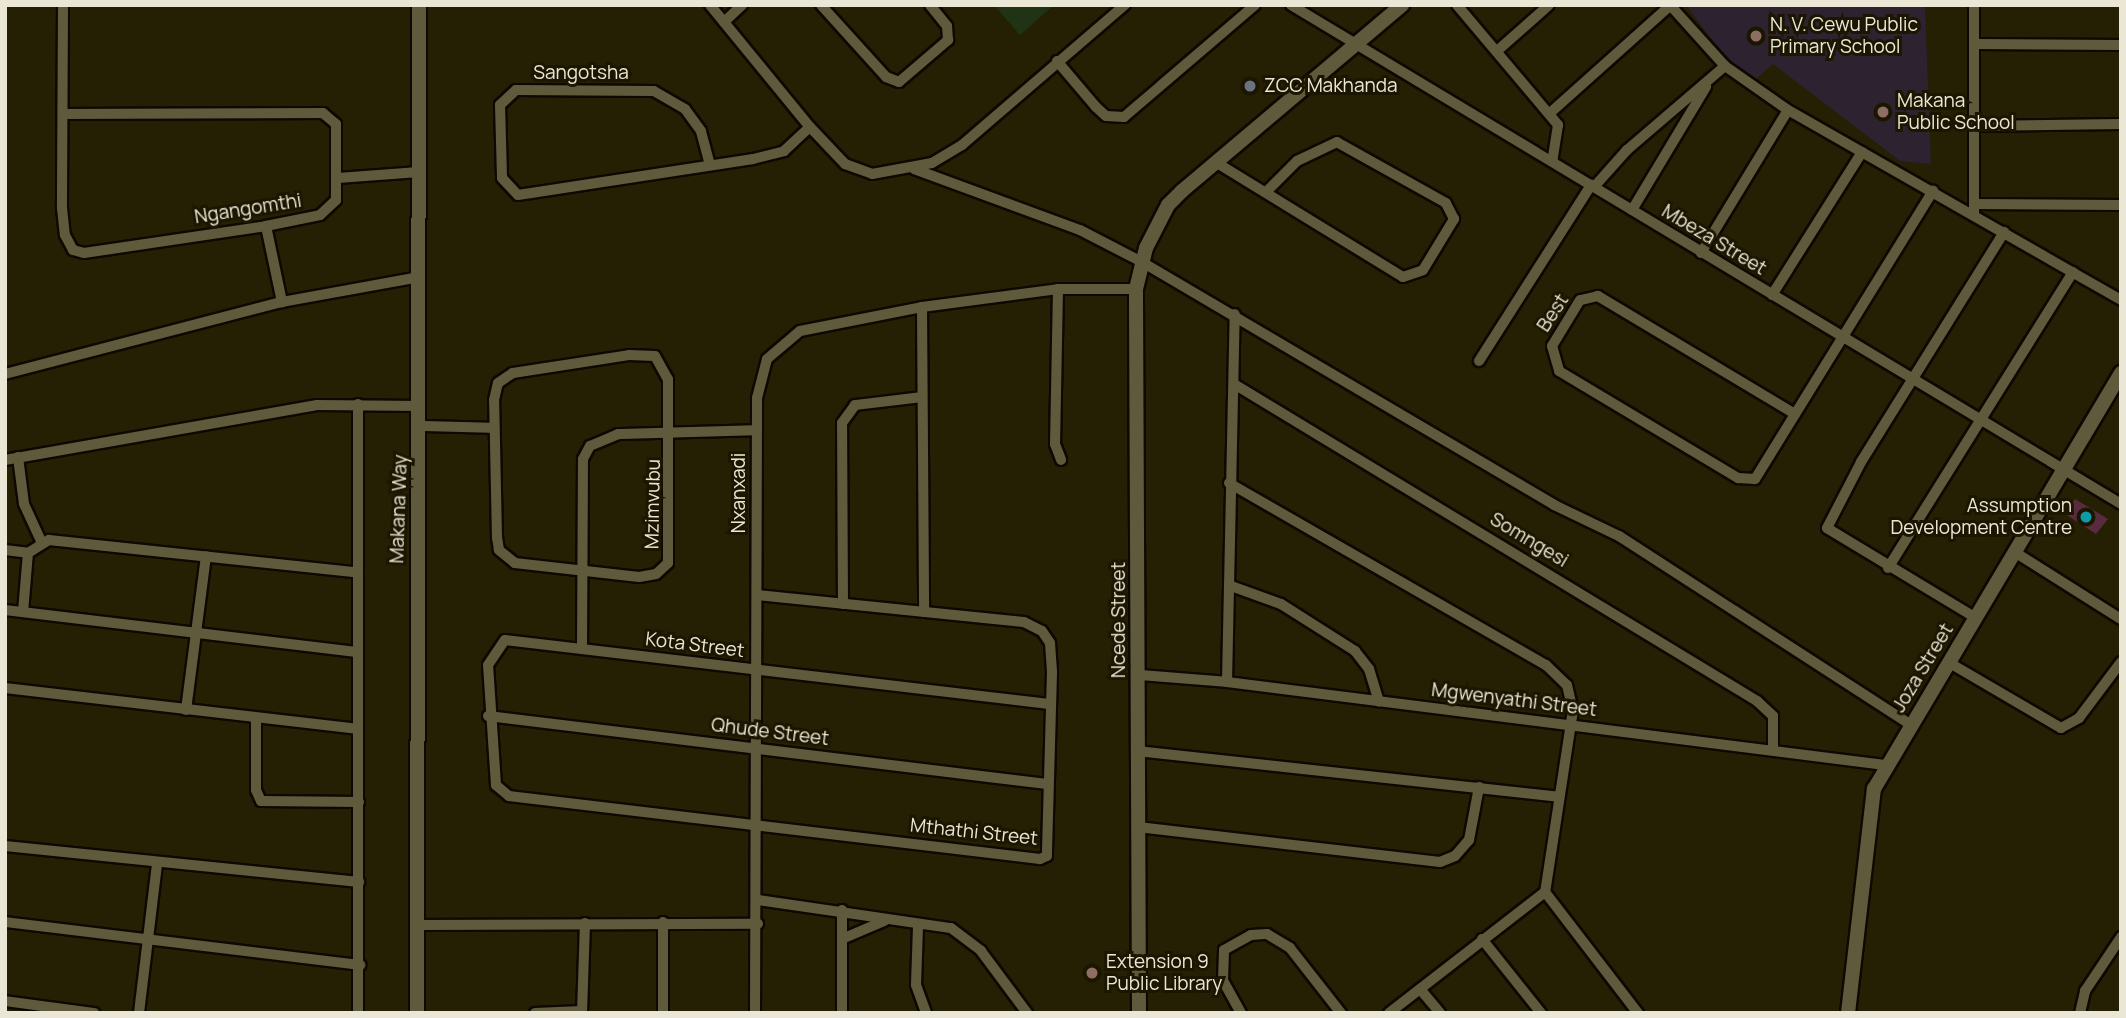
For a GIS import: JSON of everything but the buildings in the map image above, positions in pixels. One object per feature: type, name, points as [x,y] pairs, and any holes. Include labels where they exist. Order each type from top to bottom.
[{"type":"street","name":"Ngangomthi","points":[[63,5],[62,208],[65,235],[73,250],[84,253],[266,226],[328,211],[336,200],[338,178],[335,124],[314,111],[63,114]]},
{"type":"street","name":"Makana Way","points":[[417,1013],[414,673],[420,426],[419,5]]},
{"type":"street","points":[[710,5],[810,127],[859,172],[914,169],[1080,230],[1142,262],[1554,505],[1625,540],[1910,725]]},
{"type":"street","points":[[724,22],[742,5]]},
{"type":"street","points":[[821,5],[886,77],[899,82],[948,40],[947,26],[930,5]]},
{"type":"street","points":[[914,169],[962,145],[1125,5]]},
{"type":"street","points":[[1057,61],[1106,116],[1124,117],[1255,5]]},
{"type":"street","name":"Mbeza Street","points":[[1291,5],[1354,47],[1552,162],[2121,503]]},
{"type":"street","name":"Ncede Street","points":[[1139,1013],[1136,289],[1142,262],[1154,229],[1168,205],[1402,5]]},
{"type":"street","points":[[1457,5],[1550,113],[1559,130],[1552,162]]},
{"type":"street","points":[[1497,51],[1549,5]]},
{"type":"street","points":[[1550,113],[1671,5],[1725,66],[1788,110],[1933,191],[1974,210],[2004,232],[2121,300]]},
{"type":"street","points":[[1974,210],[1975,5]]},
{"type":"street","points":[[1975,44],[2121,45]]},
{"type":"street","points":[[1479,361],[1592,186],[1627,150],[1725,66]]},
{"type":"street","points":[[1632,210],[1685,129],[1707,84]]},
{"type":"street","name":"Sangotsha","points":[[710,165],[701,131],[685,108],[654,91],[516,90],[500,105],[502,178],[517,195],[710,165],[784,151],[810,127]]},
{"type":"street","points":[[1701,253],[1788,110]]},
{"type":"street","points":[[1974,126],[2121,124]]},
{"type":"street","points":[[1217,163],[1267,191],[1404,277],[1423,270],[1454,219],[1446,203],[1337,142],[1297,161],[1267,191]]},
{"type":"street","points":[[1772,295],[1862,152]]},
{"type":"street","points":[[338,178],[419,172]]},
{"type":"street","name":"Best","points":[[1795,414],[1598,296],[1580,300],[1552,346],[1559,371],[1746,480],[1761,473],[1933,191]]},
{"type":"street","points":[[1974,210],[2121,205]]},
{"type":"street","points":[[266,226],[282,302]]},
{"type":"street","points":[[1976,618],[1835,538],[1827,524],[1912,377],[2004,232]]},
{"type":"street","points":[[1888,568],[2073,272]]},
{"type":"street","points":[[5,374],[282,302],[419,277]]},
{"type":"street","points":[[1058,289],[1055,444],[1062,460]]},
{"type":"street","name":"Nxanxadi","points":[[755,1013],[758,900],[753,747],[757,430],[759,379],[766,359],[785,339],[922,307],[1058,289],[1136,289]]},
{"type":"street","points":[[922,307],[924,612]]},
{"type":"street","points":[[1227,682],[1231,586],[1229,483],[1234,314]]},
{"type":"street","name":"Mzimvubu","points":[[644,354],[655,356],[665,368],[672,431],[668,563],[648,576],[514,563],[499,550],[494,428],[496,387],[508,374],[644,354]]},
{"type":"street","name":"Joza Street","points":[[1848,1013],[1867,818],[1885,765],[2016,553],[2121,373]]},
{"type":"street","name":"Somngesi","points":[[1234,384],[1757,701],[1773,716],[1773,749]]},
{"type":"street","points":[[843,604],[842,423],[855,405],[922,397]]},
{"type":"street","points":[[5,460],[256,414],[358,404],[419,406]]},
{"type":"street","points":[[358,404],[355,572],[359,802],[358,1013]]},
{"type":"street","points":[[420,426],[494,428]]},
{"type":"street","points":[[582,649],[583,459],[599,438],[672,431],[757,430]]},
{"type":"street","points":[[18,457],[23,504],[41,541]]},
{"type":"street","points":[[1229,483],[1546,665],[1572,696],[1571,724],[1545,892],[1389,1013]]},
{"type":"street","points":[[23,612],[28,553],[41,541],[355,572]]},
{"type":"street","points":[[5,550],[28,553]]},
{"type":"street","points":[[2016,553],[2121,619]]},
{"type":"street","points":[[186,710],[206,556]]},
{"type":"street","points":[[1231,586],[1281,604],[1355,651],[1369,669],[1379,701]]},
{"type":"street","name":"Mthathi Street","points":[[509,796],[1040,859],[1049,850],[1047,784],[1050,643],[1042,631],[1024,622],[757,595]]},
{"type":"street","points":[[5,610],[357,652]]},
{"type":"street","name":"Kota Street","points":[[509,796],[493,779],[488,716],[488,665],[505,640],[1049,704]]},
{"type":"street","points":[[1948,662],[2061,728],[2079,718],[2121,662]]},
{"type":"street","name":"Mgwenyathi Street","points":[[1139,675],[1227,682],[1885,765]]},
{"type":"street","points":[[5,688],[357,729]]},
{"type":"street","name":"Qhude Street","points":[[488,716],[1047,784]]},
{"type":"street","points":[[256,719],[256,790],[261,801],[359,802]]},
{"type":"street","points":[[1137,751],[1559,797]]},
{"type":"street","points":[[1138,827],[1440,862],[1455,856],[1468,840],[1479,787]]},
{"type":"street","points":[[5,846],[157,864],[359,882]]},
{"type":"street","points":[[139,1013],[157,864]]},
{"type":"street","points":[[1545,892],[1638,1013]]},
{"type":"street","points":[[758,900],[842,910],[918,927],[951,928],[981,951],[1027,1013]]},
{"type":"street","points":[[842,910],[842,1013]]},
{"type":"street","points":[[842,939],[884,921]]},
{"type":"street","points":[[5,922],[360,965]]},
{"type":"street","points":[[416,925],[663,922],[758,924]]},
{"type":"street","points":[[663,922],[663,1013]]},
{"type":"street","points":[[535,1013],[582,1012],[585,923]]},
{"type":"street","points":[[918,927],[916,985],[926,1013]]},
{"type":"street","points":[[1241,1013],[1223,980],[1224,950],[1251,935],[1279,939],[1341,1013]]},
{"type":"street","points":[[2080,1013],[2085,991],[2121,937]]},
{"type":"street","points":[[1482,939],[1541,1013]]},
{"type":"street","points":[[1420,989],[1440,1013]]},
{"type":"street","points":[[5,1001],[94,1013]]},
{"type":"shaded area","name":"Makana Public School","points":[[1686,5],[1925,5],[1931,164],[1900,161],[1773,64],[1756,79],[1727,61]]},
{"type":"green space","points":[[994,5],[1054,5],[1020,35]]},
{"type":"place","name":"N. V. Cewu Public Primary School","points":[[1756,36]]},
{"type":"place","name":"ZCC Makhanda","points":[[1250,86]]},
{"type":"place","name":"Makana Public School","points":[[1883,112]]},
{"type":"place","name":"Assumption Development Centre","points":[[2086,517]]},
{"type":"place","name":"Extension 9 Public Library","points":[[1092,973]]}]
